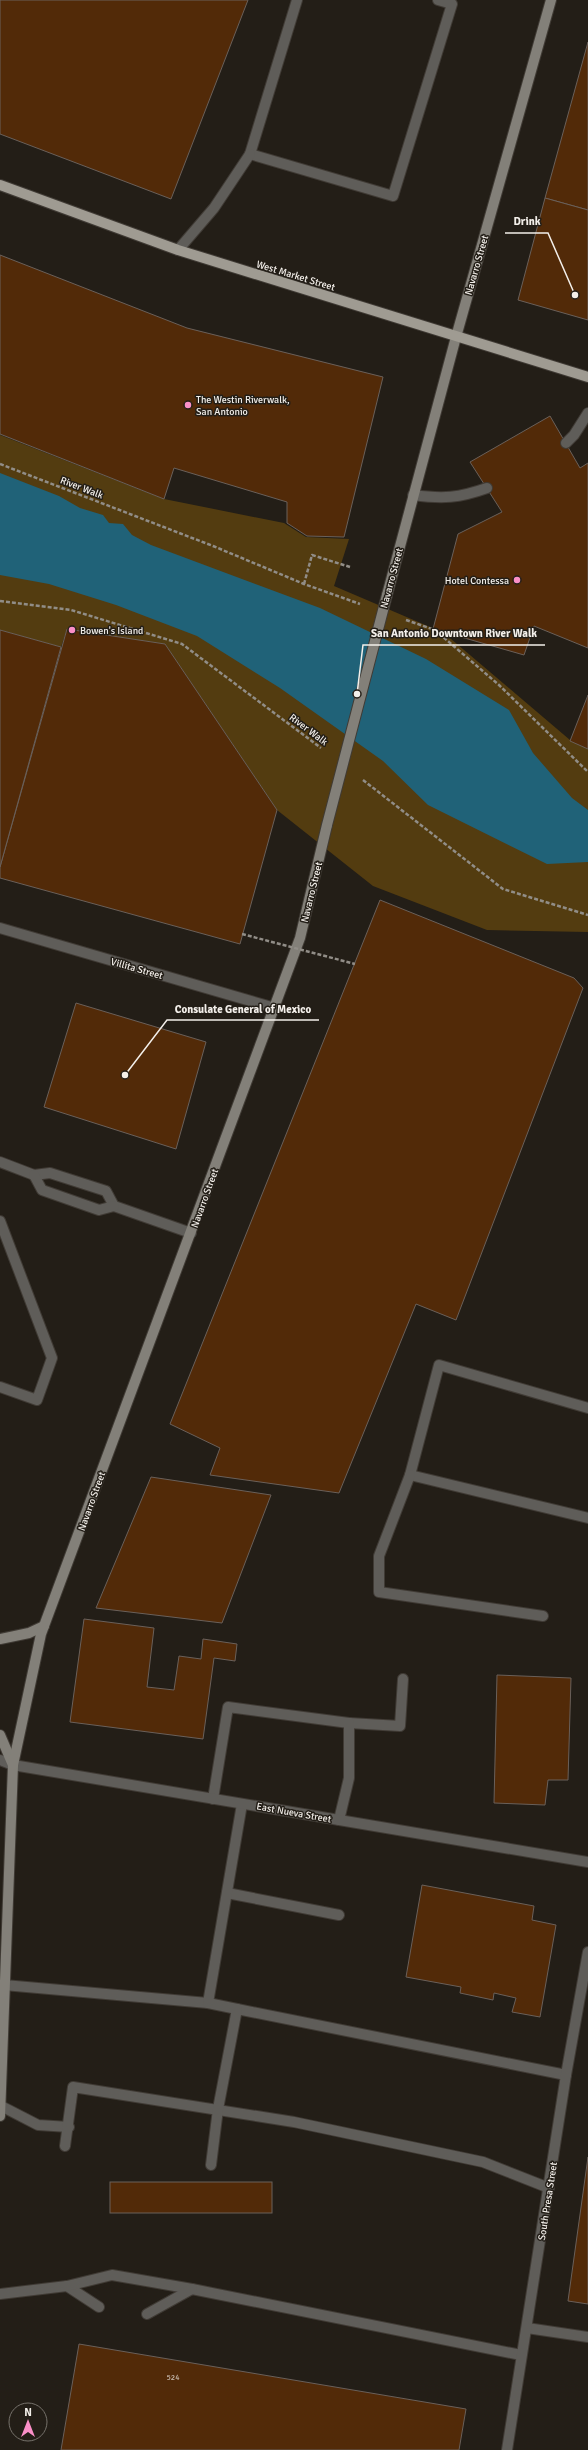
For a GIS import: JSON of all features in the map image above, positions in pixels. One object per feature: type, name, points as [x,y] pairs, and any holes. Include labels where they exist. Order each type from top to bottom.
[{"type":"main road","name":"Navarro Street","points":[[0,2111],[13,1765],[30,1676],[44,1626],[300,938],[327,825],[413,495],[551,0]]},
{"type":"main road","name":"West Market Street","points":[[0,185],[178,250],[588,377]]},
{"type":"main road","points":[[0,1639],[29,1633],[44,1626]]},
{"type":"main road","points":[[0,1735],[13,1765]]},
{"type":"street","points":[[178,250],[214,208],[250,154],[296,0]]},
{"type":"street","points":[[250,154],[394,196],[452,4],[438,0]]},
{"type":"street","points":[[566,444],[574,435],[588,413]]},
{"type":"street","points":[[413,495],[442,499],[464,496],[487,488]]},
{"type":"street","name":"Villita Street","points":[[0,928],[275,1008]]},
{"type":"street","points":[[0,1162],[34,1174],[50,1173],[106,1191],[114,1206]]},
{"type":"street","points":[[34,1174],[42,1190],[99,1210],[114,1206],[191,1233]]},
{"type":"street","points":[[0,1221],[52,1358],[37,1400],[0,1387]]},
{"type":"street","points":[[543,1616],[379,1592],[379,1556],[410,1475],[439,1365],[588,1408]]},
{"type":"street","points":[[410,1475],[588,1518]]},
{"type":"street","points":[[212,1799],[228,1707],[349,1722],[400,1726],[403,1680]]},
{"type":"street","points":[[339,1820],[349,1778],[349,1722]]},
{"type":"street","name":"East Nueva Street","points":[[0,1760],[13,1765],[588,1862]]},
{"type":"street","points":[[208,2003],[242,1804]]},
{"type":"street","points":[[227,1894],[339,1915]]},
{"type":"street","name":"South Presa Street","points":[[507,2450],[566,2075],[588,1952]]},
{"type":"street","points":[[4,1985],[208,2003],[566,2075]]},
{"type":"street","points":[[211,2165],[218,2109],[237,2009]]},
{"type":"street","points":[[65,2146],[74,2088],[218,2109],[294,2122],[483,2162],[549,2188]]},
{"type":"street","points":[[0,2111],[38,2125],[69,2128]]},
{"type":"street","points":[[0,2294],[67,2286],[112,2275],[192,2289],[521,2355]]},
{"type":"street","points":[[67,2286],[100,2307]]},
{"type":"street","points":[[147,2314],[192,2289]]},
{"type":"street","points":[[527,2328],[588,2337]]},
{"type":"path","name":"River Walk","points":[[0,464],[213,546],[304,584],[362,605]]},
{"type":"path","points":[[304,584],[312,555],[350,566]]},
{"type":"path","name":"River Walk","points":[[0,601],[71,610],[182,644],[327,753]]},
{"type":"path","points":[[399,617],[435,630],[499,685],[588,772]]},
{"type":"path","points":[[358,776],[503,889],[588,915]]},
{"type":"path","points":[[242,934],[355,964]]},
{"type":"shaded area","points":[[0,435],[164,499],[284,523],[306,537],[349,539],[334,586],[444,633],[570,740],[588,749],[588,932],[487,930],[373,886],[277,810],[165,644],[67,629],[61,647],[0,630]]},
{"type":"water","points":[[0,473],[59,496],[80,508],[103,515],[109,523],[123,524],[132,535],[151,545],[320,608],[426,659],[509,710],[533,753],[572,798],[588,810],[588,862],[547,864],[428,805],[383,761],[280,688],[197,636],[116,605],[49,584],[0,575]]},
{"type":"building","points":[[0,0],[248,0],[171,199],[0,134]]},
{"type":"building","points":[[588,42],[588,210],[545,198]]},
{"type":"building","points":[[545,198],[588,210],[588,320],[518,300]]},
{"type":"building","name":"The Westin Riverwalk, San Antonio","points":[[0,255],[187,328],[383,377],[344,537],[307,536],[287,523],[287,502],[174,468],[164,499],[0,434]]},
{"type":"building","name":"Hotel Contessa","points":[[550,416],[580,468],[588,463],[588,648],[534,626],[524,655],[433,629],[458,534],[502,512],[470,462]]},
{"type":"building","points":[[67,629],[165,644],[277,810],[240,944],[0,878],[0,867]]},
{"type":"building","points":[[0,630],[61,647],[0,867]]},
{"type":"building","points":[[588,695],[588,749],[570,741]]},
{"type":"building","points":[[380,900],[574,978],[583,988],[456,1320],[416,1304],[339,1493],[210,1475],[220,1448],[170,1424]]},
{"type":"building","points":[[76,1003],[206,1042],[176,1149],[44,1107]]},
{"type":"building","points":[[151,1477],[271,1495],[222,1623],[96,1608]]},
{"type":"building","points":[[84,1619],[154,1628],[147,1687],[174,1690],[179,1656],[201,1659],[203,1639],[237,1644],[235,1661],[214,1658],[203,1739],[70,1722]]},
{"type":"building","points":[[497,1675],[571,1678],[568,1780],[548,1780],[545,1805],[494,1803]]},
{"type":"building","points":[[422,1885],[534,1906],[532,1920],[556,1925],[540,2017],[512,2012],[516,1998],[494,1993],[493,2000],[460,1993],[461,1987],[406,1977]]},
{"type":"building","points":[[588,2157],[588,2304],[568,2301]]},
{"type":"building","points":[[110,2182],[272,2182],[272,2213],[110,2213]]},
{"type":"building","points":[[79,2344],[466,2409],[459,2450],[61,2450]]},
{"type":"place","name":"Drink","points":[[575,295]]},
{"type":"place","name":"The Westin Riverwalk, San Antonio","points":[[188,405]]},
{"type":"place","name":"Hotel Contessa","points":[[517,580]]},
{"type":"place","name":"Bowen's Island","points":[[72,630]]},
{"type":"place","name":"San Antonio Downtown River Walk","points":[[357,694]]},
{"type":"place","name":"Consulate General of Mexico","points":[[125,1075]]}]
